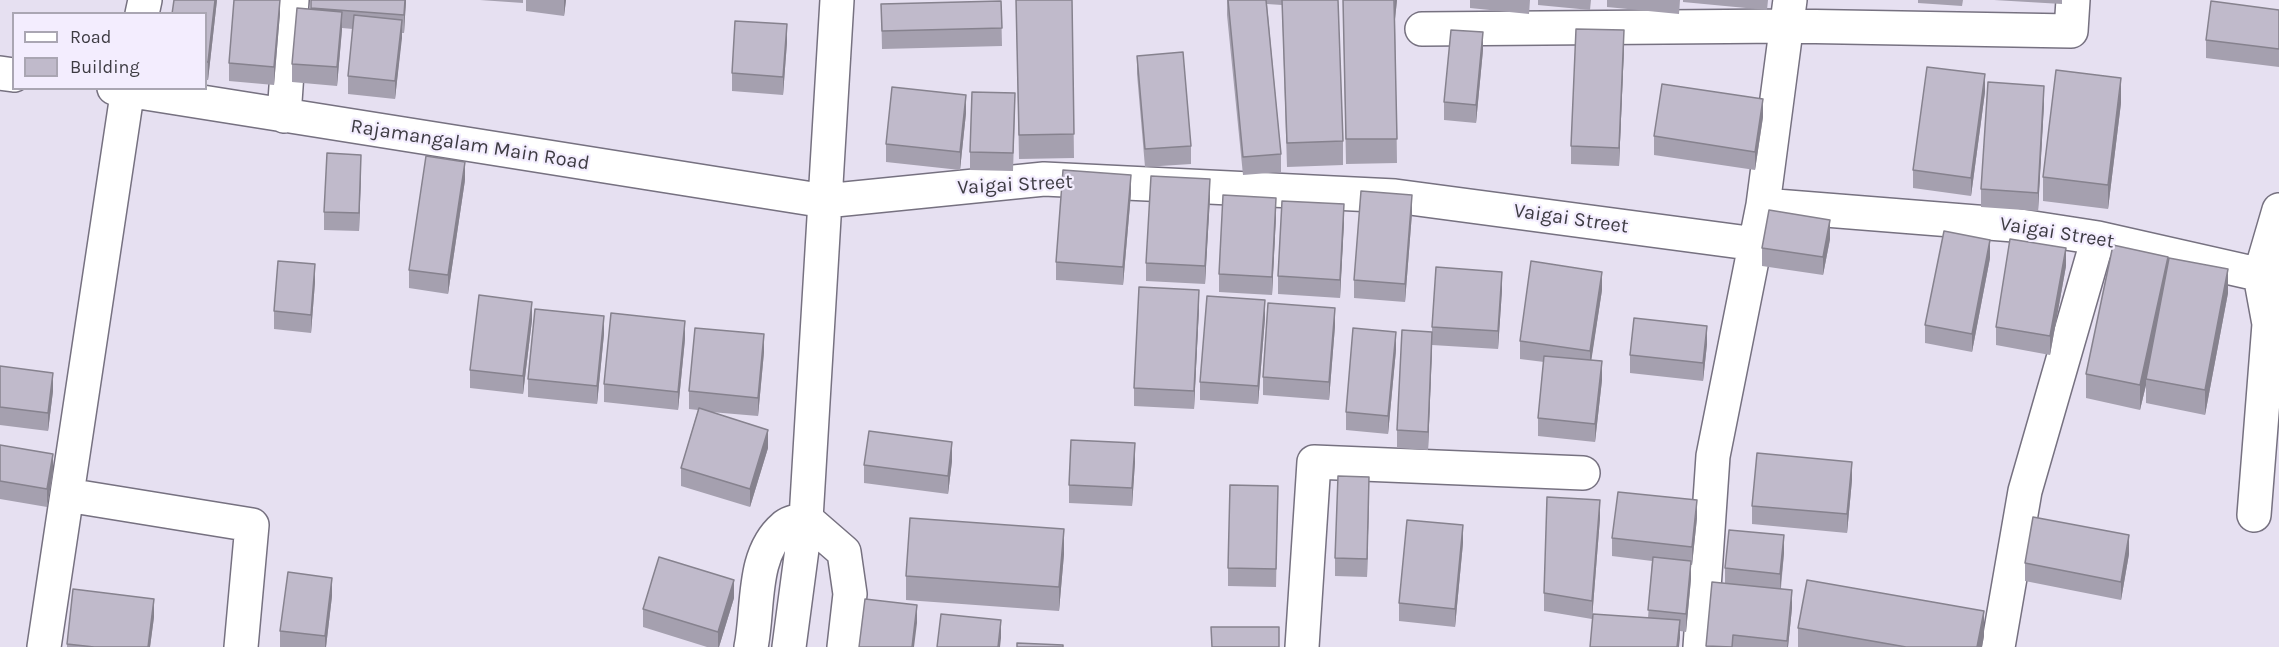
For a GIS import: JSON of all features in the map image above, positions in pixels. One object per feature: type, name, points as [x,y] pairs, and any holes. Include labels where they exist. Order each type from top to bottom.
[{"type":"street","points":[[284,116],[292,0]]},
{"type":"street","points":[[789,647],[806,519],[837,0]]},
{"type":"street","points":[[1422,29],[1789,13],[2072,31],[2073,0]]},
{"type":"street","points":[[1700,647],[1713,456],[1763,205],[1789,13]]},
{"type":"street","points":[[44,647],[123,90]]},
{"type":"street","name":"Rajamangalam Main Road","points":[[129,90],[825,201]]},
{"type":"street","name":"Vaigai Street","points":[[825,201],[1044,179],[1395,195],[1756,244]]},
{"type":"street","name":"Vaigai Street","points":[[1763,205],[2014,225],[2098,238],[2269,277]]},
{"type":"street","points":[[2254,515],[2269,324],[2269,277],[2279,210]]},
{"type":"street","points":[[1998,647],[2025,491],[2098,238]]},
{"type":"street","points":[[1302,647],[1314,462],[1583,473]]},
{"type":"street","points":[[67,495],[252,525],[241,647]]},
{"type":"street","points":[[751,647],[761,566],[775,537],[785,525],[806,519]]},
{"type":"street","points":[[806,519],[844,552],[850,594],[844,647]]},
{"type":"building","points":[[174,0],[215,0],[208,62],[207,12],[172,12]]},
{"type":"building","points":[[234,0],[280,0],[274,67],[229,63]]},
{"type":"building","points":[[311,0],[405,0],[404,15],[311,8]]},
{"type":"building","points":[[1016,0],[1072,0],[1074,134],[1019,135]]},
{"type":"building","points":[[1228,0],[1266,0],[1281,154],[1243,157]]},
{"type":"building","points":[[1282,0],[1338,0],[1343,141],[1287,143]]},
{"type":"building","points":[[1343,0],[1394,0],[1397,139],[1346,139]]},
{"type":"building","points":[[1001,1],[1002,28],[882,31],[881,4]]},
{"type":"building","points":[[2211,1],[2279,10],[2279,49],[2206,40]]},
{"type":"building","points":[[297,8],[342,12],[337,67],[292,64]]},
{"type":"building","points":[[354,15],[402,20],[395,81],[348,76]]},
{"type":"building","points":[[735,21],[787,24],[783,77],[732,73]]},
{"type":"building","points":[[1576,29],[1624,30],[1619,148],[1571,146]]},
{"type":"building","points":[[1451,30],[1483,32],[1476,105],[1444,102]]},
{"type":"building","points":[[1183,52],[1191,146],[1145,149],[1137,56]]},
{"type":"building","points":[[1927,67],[1985,74],[1971,178],[1913,170]]},
{"type":"building","points":[[2056,70],[2121,78],[2108,185],[2043,177]]},
{"type":"building","points":[[1988,82],[2044,86],[2038,193],[1981,189]]},
{"type":"building","points":[[1662,84],[1763,99],[1755,152],[1654,136]]},
{"type":"building","points":[[892,87],[966,95],[960,152],[886,144]]},
{"type":"building","points":[[972,92],[1015,93],[1013,153],[970,152]]},
{"type":"building","points":[[327,153],[361,155],[359,213],[324,212]]},
{"type":"building","points":[[426,156],[465,162],[448,275],[409,270]]},
{"type":"building","points":[[1063,170],[1131,175],[1123,267],[1056,262]]},
{"type":"building","points":[[1151,176],[1210,179],[1205,266],[1146,263]]},
{"type":"building","points":[[1361,191],[1412,195],[1405,284],[1354,280]]},
{"type":"building","points":[[1223,195],[1276,198],[1272,277],[1219,274]]},
{"type":"building","points":[[1282,201],[1344,204],[1340,280],[1278,276]]},
{"type":"building","points":[[1769,210],[1830,220],[1823,257],[1762,248]]},
{"type":"building","points":[[1944,231],[1990,240],[1972,334],[1925,325]]},
{"type":"building","points":[[2010,239],[2066,248],[2050,336],[1996,327]]},
{"type":"building","points":[[2113,245],[2168,257],[2140,385],[2086,374]]},
{"type":"building","points":[[2169,258],[2228,269],[2205,390],[2146,379]]},
{"type":"building","points":[[278,261],[315,264],[311,315],[274,311]]},
{"type":"building","points":[[1531,261],[1602,272],[1590,351],[1520,341]]},
{"type":"building","points":[[1436,267],[1502,272],[1498,331],[1432,327]]},
{"type":"building","points":[[1139,287],[1199,290],[1194,391],[1134,388]]},
{"type":"building","points":[[479,295],[532,302],[523,376],[470,370]]},
{"type":"building","points":[[1207,296],[1265,300],[1258,386],[1200,382]]},
{"type":"building","points":[[1268,303],[1335,308],[1329,382],[1263,377]]},
{"type":"building","points":[[535,309],[604,316],[597,386],[528,379]]},
{"type":"building","points":[[611,313],[685,321],[678,392],[604,384]]},
{"type":"building","points":[[1634,318],[1707,326],[1703,363],[1630,355]]},
{"type":"building","points":[[695,328],[764,334],[758,398],[689,391]]},
{"type":"building","points":[[1353,328],[1396,332],[1388,416],[1346,412]]},
{"type":"building","points":[[1402,330],[1432,332],[1428,432],[1397,430]]},
{"type":"building","points":[[1544,356],[1602,361],[1595,424],[1538,418]]},
{"type":"building","points":[[0,366],[53,373],[48,413],[0,407]]},
{"type":"building","points":[[699,408],[768,430],[750,489],[681,468]]},
{"type":"building","points":[[869,431],[952,442],[948,476],[864,465]]},
{"type":"building","points":[[1071,440],[1135,443],[1132,488],[1069,485]]},
{"type":"building","points":[[0,445],[53,454],[47,489],[0,481]]},
{"type":"building","points":[[1757,453],[1852,462],[1847,514],[1752,506]]},
{"type":"building","points":[[1338,476],[1369,477],[1367,559],[1335,558]]},
{"type":"building","points":[[1230,485],[1278,486],[1276,569],[1228,568]]},
{"type":"building","points":[[1618,492],[1697,500],[1692,547],[1612,538]]},
{"type":"building","points":[[1547,497],[1600,500],[1592,601],[1544,593]]},
{"type":"building","points":[[2033,517],[2129,535],[2121,582],[2025,563]]},
{"type":"building","points":[[910,518],[1064,529],[1059,587],[906,576]]},
{"type":"building","points":[[1407,520],[1463,525],[1455,609],[1399,603]]},
{"type":"building","points":[[1729,530],[1784,535],[1780,574],[1725,568]]},
{"type":"building","points":[[659,557],[734,580],[718,632],[643,609]]},
{"type":"building","points":[[1653,557],[1691,561],[1686,614],[1648,610]]},
{"type":"building","points":[[288,572],[332,578],[325,636],[280,631]]},
{"type":"building","points":[[1807,580],[1984,611],[1977,647],[1906,647],[1798,628]]},
{"type":"building","points":[[1712,582],[1792,590],[1787,641],[1733,635],[1732,647],[1706,646]]},
{"type":"building","points":[[73,589],[154,599],[148,647],[94,647],[67,644]]},
{"type":"building","points":[[865,599],[917,605],[912,647],[859,647]]},
{"type":"building","points":[[941,614],[1001,620],[998,647],[937,647]]},
{"type":"building","points":[[1593,614],[1680,620],[1677,647],[1590,647]]},
{"type":"building","points":[[1211,627],[1279,627],[1279,647],[1212,647]]},
{"type":"building","points":[[1017,643],[1063,645],[1063,647],[1017,647]]}]
